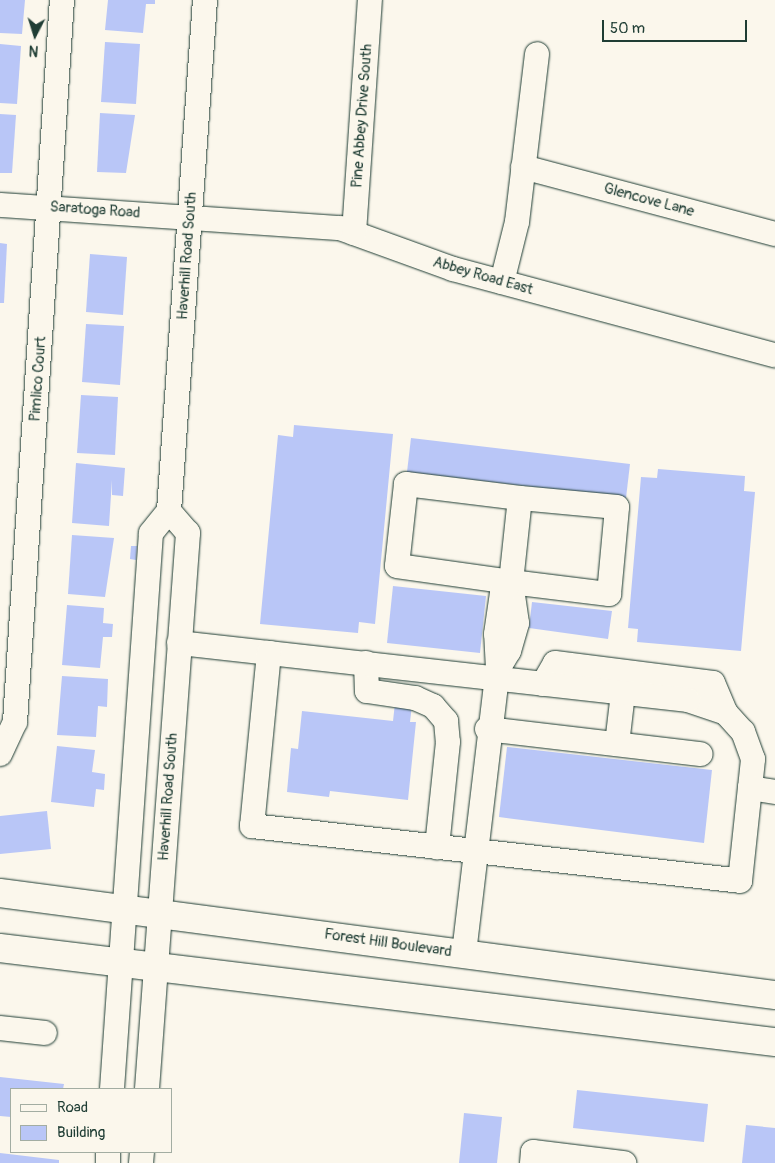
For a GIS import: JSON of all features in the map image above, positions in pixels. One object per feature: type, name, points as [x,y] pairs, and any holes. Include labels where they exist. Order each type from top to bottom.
[{"type":"main road","name":"Forest Hill Boulevard","points":[[0,893],[124,907],[775,995]]},
{"type":"main road","points":[[0,948],[775,1042]]},
{"type":"street","name":"Pimlico Court","points":[[0,754],[15,722],[62,0]]},
{"type":"street","name":"Haverhill Road South","points":[[147,1088],[188,533],[170,512],[205,0]]},
{"type":"street","name":"Pine Abbey Drive South","points":[[354,233],[370,0]]},
{"type":"street","points":[[502,282],[517,222],[536,54]]},
{"type":"street","name":"Glencove Lane","points":[[523,167],[775,234]]},
{"type":"street","name":"Saratoga Road","points":[[0,204],[189,217]]},
{"type":"street","name":"Abbey Road East","points":[[189,217],[325,226],[354,233],[502,282],[775,355]]},
{"type":"street","points":[[406,484],[520,498],[617,507],[609,594],[511,582],[397,566],[406,484]]},
{"type":"street","points":[[464,953],[487,730],[497,674],[509,652],[517,623],[511,582],[520,498]]},
{"type":"street","points":[[112,1088],[150,533],[170,512]]},
{"type":"street","points":[[179,644],[366,664],[497,674],[542,684],[688,700],[726,713]]},
{"type":"street","points":[[269,653],[252,826],[740,881],[753,760],[743,732],[726,713],[713,683],[555,663],[542,684]]},
{"type":"street","points":[[366,664],[367,691],[415,698],[433,706],[446,721],[448,742],[437,847]]},
{"type":"street","points":[[617,744],[623,693]]},
{"type":"street","points":[[487,730],[701,754]]},
{"type":"street","points":[[750,788],[775,792]]},
{"type":"street","points":[[0,1028],[45,1033]]},
{"type":"street","points":[[532,1163],[533,1152],[624,1163]]},
{"type":"building","points":[[0,0],[25,0],[22,34],[0,33]]},
{"type":"building","points":[[108,0],[155,0],[155,4],[146,4],[143,33],[105,30]]},
{"type":"building","points":[[105,42],[140,44],[136,104],[101,102]]},
{"type":"building","points":[[0,44],[21,46],[17,104],[0,103]]},
{"type":"building","points":[[100,113],[135,115],[126,173],[97,172]]},
{"type":"building","points":[[0,114],[16,115],[12,173],[0,173]]},
{"type":"building","points":[[0,243],[7,244],[4,303],[0,303]]},
{"type":"building","points":[[90,254],[127,257],[123,315],[86,312]]},
{"type":"building","points":[[86,324],[124,326],[120,385],[82,382]]},
{"type":"building","points":[[81,395],[118,397],[115,455],[77,453]]},
{"type":"building","points":[[294,425],[393,434],[375,624],[359,622],[358,633],[260,624],[278,435],[293,437]]},
{"type":"building","points":[[411,438],[630,464],[626,498],[407,472]]},
{"type":"building","points":[[76,463],[125,468],[123,496],[112,495],[112,480],[109,526],[72,523]]},
{"type":"building","points":[[658,469],[745,476],[744,491],[755,492],[741,651],[637,642],[638,629],[628,628],[641,477],[657,478]]},
{"type":"building","points":[[72,535],[114,538],[105,597],[68,594]]},
{"type":"building","points":[[131,546],[137,546],[136,560],[130,559]]},
{"type":"building","points":[[393,586],[486,596],[480,653],[387,643]]},
{"type":"building","points":[[532,602],[612,611],[608,639],[529,628]]},
{"type":"building","points":[[67,605],[104,608],[103,623],[113,624],[112,637],[103,637],[100,668],[62,665]]},
{"type":"building","points":[[62,676],[108,679],[107,707],[98,706],[96,737],[57,735]]},
{"type":"building","points":[[395,703],[412,705],[410,722],[416,722],[408,800],[330,791],[329,797],[287,792],[291,748],[298,749],[302,711],[393,721]]},
{"type":"building","points":[[57,746],[95,750],[92,772],[105,774],[104,790],[96,789],[94,807],[51,802]]},
{"type":"building","points":[[507,747],[712,770],[704,843],[499,817]]},
{"type":"building","points":[[47,811],[51,849],[0,854],[0,816]]},
{"type":"building","points":[[0,1077],[64,1084],[63,1088],[10,1088],[10,1117],[0,1116]]},
{"type":"building","points":[[577,1090],[708,1104],[704,1142],[573,1128]]},
{"type":"building","points":[[464,1113],[502,1117],[497,1163],[459,1163]]},
{"type":"building","points":[[746,1125],[775,1128],[775,1163],[742,1163]]},
{"type":"building","points":[[0,1153],[59,1160],[59,1163],[0,1163]]}]
